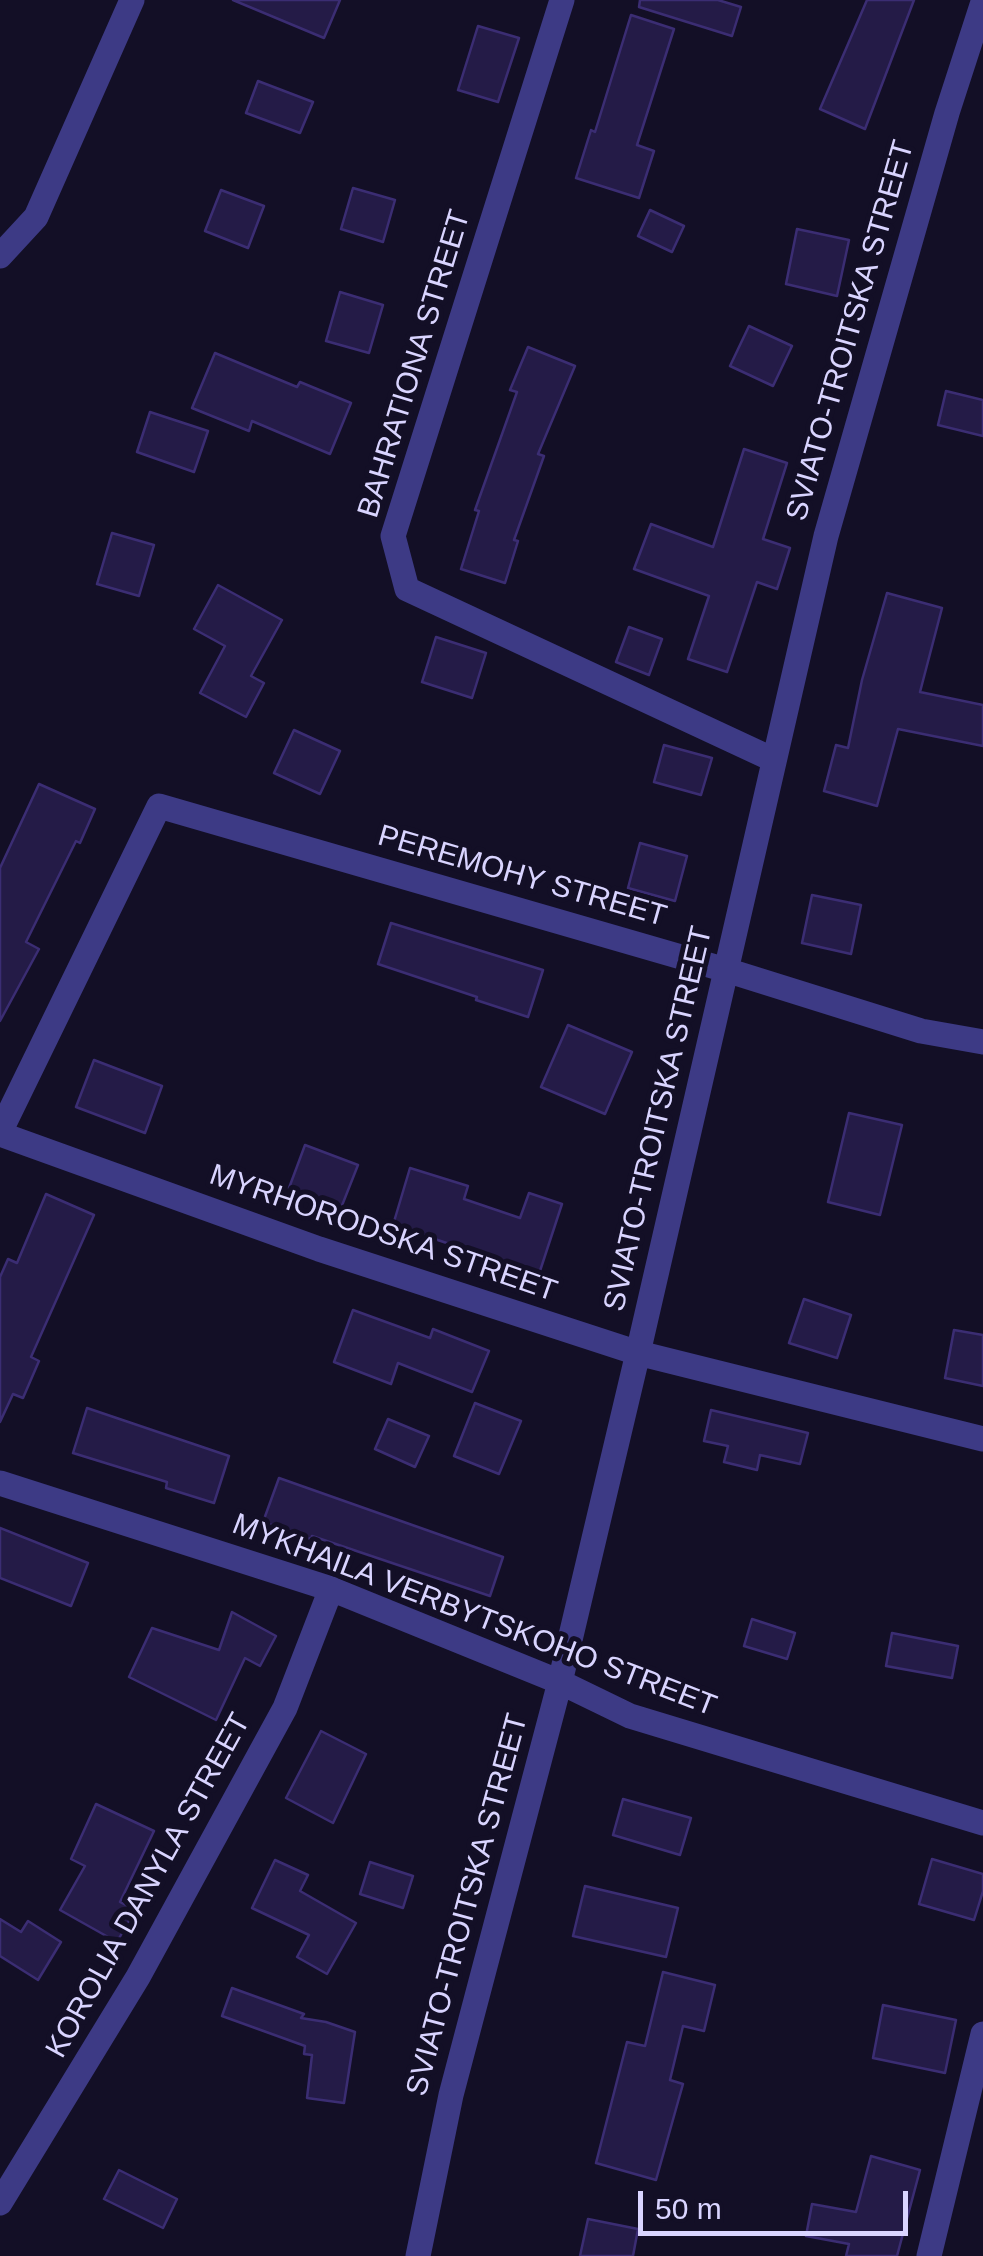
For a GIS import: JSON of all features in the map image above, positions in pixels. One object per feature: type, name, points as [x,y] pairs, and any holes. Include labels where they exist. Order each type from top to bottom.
[{"type":"street","points":[[0,256],[36,217],[132,0]]},
{"type":"street","name":"BAHRATIONA STREET","points":[[562,0],[393,536],[407,589],[774,760]]},
{"type":"street","name":"SVIATO-TROITSKA STREET","points":[[418,2256],[452,2095],[560,1682],[826,536],[983,2]]},
{"type":"street","name":"PEREMOHY STREET","points":[[0,1133],[159,806],[726,970],[920,1031],[983,1042]]},
{"type":"street","name":"MYRHORODSKA STREET","points":[[0,1133],[319,1249],[638,1353],[983,1440]]},
{"type":"street","name":"MYKHAILA VERBYTSKOHO STREET","points":[[0,1482],[331,1590],[560,1682],[630,1716],[983,1823]]},
{"type":"street","name":"KOROLIA DANYLA STREET","points":[[0,2202],[128,1993],[285,1708],[331,1590]]},
{"type":"street","points":[[929,2256],[983,2034]]},
{"type":"building","points":[[233,0],[340,0],[324,38]]},
{"type":"building","points":[[640,0],[718,0],[741,7],[732,36],[639,7]]},
{"type":"building","points":[[867,0],[914,0],[865,129],[820,109]]},
{"type":"building","points":[[631,15],[674,29],[637,145],[654,151],[639,198],[576,178],[591,130],[595,132]]},
{"type":"building","points":[[478,26],[519,38],[498,102],[458,90]]},
{"type":"building","points":[[258,81],[313,102],[300,133],[246,113]]},
{"type":"building","points":[[353,188],[395,200],[383,242],[341,229]]},
{"type":"building","points":[[221,190],[264,206],[248,248],[205,231]]},
{"type":"building","points":[[650,210],[684,226],[672,252],[638,236]]},
{"type":"building","points":[[797,229],[849,240],[837,296],[786,284]]},
{"type":"building","points":[[340,292],[383,305],[369,353],[326,341]]},
{"type":"building","points":[[749,326],[792,346],[773,386],[730,366]]},
{"type":"building","points":[[528,347],[575,366],[538,454],[544,456],[514,540],[518,541],[505,583],[461,569],[479,511],[475,510],[517,392],[510,390]]},
{"type":"building","points":[[215,353],[297,387],[300,382],[351,403],[330,454],[252,421],[249,431],[192,408]]},
{"type":"building","points":[[946,391],[983,400],[983,436],[938,425]]},
{"type":"building","points":[[150,412],[208,431],[194,472],[137,452]]},
{"type":"building","points":[[744,449],[787,463],[763,539],[790,548],[777,589],[757,582],[727,672],[688,659],[709,596],[634,569],[651,524],[713,547]]},
{"type":"building","points":[[112,533],[154,545],[139,596],[97,584]]},
{"type":"building","points":[[218,585],[282,620],[251,676],[264,683],[246,717],[200,693],[225,646],[194,629]]},
{"type":"building","points":[[887,593],[942,608],[920,692],[983,705],[983,746],[898,729],[877,806],[824,791],[836,745],[848,748],[862,680]]},
{"type":"building","points":[[629,627],[662,639],[649,675],[616,662]]},
{"type":"building","points":[[436,637],[486,653],[472,698],[422,682]]},
{"type":"building","points":[[294,730],[340,751],[320,794],[274,773]]},
{"type":"building","points":[[664,745],[712,758],[701,795],[654,782]]},
{"type":"building","points":[[39,784],[95,809],[26,942],[39,949],[0,1021],[0,868]]},
{"type":"building","points":[[640,843],[687,856],[675,901],[628,888]]},
{"type":"building","points":[[812,895],[861,905],[851,954],[802,943]]},
{"type":"building","points":[[391,923],[543,970],[528,1017],[378,964]]},
{"type":"building","points":[[568,1025],[632,1052],[605,1114],[541,1087]]},
{"type":"building","points":[[94,1060],[162,1086],[145,1133],[76,1107]]},
{"type":"building","points":[[849,1113],[902,1125],[880,1215],[828,1202]]},
{"type":"building","points":[[305,1145],[358,1165],[341,1208],[289,1188]]},
{"type":"building","points":[[410,1168],[468,1186],[464,1199],[520,1218],[529,1193],[562,1204],[539,1274],[393,1225]]},
{"type":"building","points":[[46,1194],[94,1215],[31,1357],[39,1361],[23,1398],[13,1394],[0,1422],[0,1277],[8,1259],[17,1263]]},
{"type":"building","points":[[804,1299],[851,1315],[837,1358],[789,1343]]},
{"type":"building","points":[[353,1310],[430,1338],[433,1329],[489,1351],[472,1392],[398,1363],[391,1384],[334,1362]]},
{"type":"building","points":[[954,1330],[983,1335],[983,1386],[945,1378]]},
{"type":"building","points":[[475,1403],[521,1421],[499,1474],[454,1456]]},
{"type":"building","points":[[87,1408],[229,1456],[214,1503],[166,1488],[167,1482],[73,1453]]},
{"type":"building","points":[[711,1410],[808,1433],[800,1464],[760,1455],[757,1470],[724,1462],[728,1446],[704,1441]]},
{"type":"building","points":[[388,1419],[429,1436],[415,1467],[375,1449]]},
{"type":"building","points":[[279,1478],[503,1557],[490,1596],[263,1522]]},
{"type":"building","points":[[0,1528],[88,1563],[71,1606],[0,1578]]},
{"type":"building","points":[[232,1612],[276,1636],[260,1666],[245,1658],[216,1720],[129,1677],[152,1628],[219,1650]]},
{"type":"building","points":[[752,1619],[795,1633],[787,1659],[744,1646]]},
{"type":"building","points":[[892,1633],[958,1646],[952,1678],[886,1666]]},
{"type":"building","points":[[321,1731],[366,1754],[333,1823],[286,1798]]},
{"type":"building","points":[[623,1799],[691,1818],[680,1855],[613,1835]]},
{"type":"building","points":[[96,1804],[154,1831],[120,1902],[135,1910],[117,1942],[60,1910],[85,1866],[71,1859]]},
{"type":"building","points":[[932,1859],[983,1874],[983,1891],[974,1920],[919,1904]]},
{"type":"building","points":[[275,1860],[308,1875],[300,1891],[356,1923],[327,1974],[297,1957],[309,1935],[252,1908]]},
{"type":"building","points":[[370,1862],[413,1876],[403,1908],[360,1894]]},
{"type":"building","points":[[585,1886],[678,1908],[666,1957],[573,1936]]},
{"type":"building","points":[[0,1919],[21,1932],[28,1921],[61,1942],[38,1980],[0,1956]]},
{"type":"building","points":[[663,1972],[715,1985],[704,2031],[683,2026],[670,2080],[683,2084],[656,2180],[596,2163],[627,2042],[645,2046]]},
{"type":"building","points":[[232,1988],[304,2014],[301,2018],[355,2032],[344,2103],[307,2098],[312,2055],[304,2054],[305,2046],[222,2016]]},
{"type":"building","points":[[883,2005],[956,2020],[945,2073],[873,2058]]},
{"type":"building","points":[[871,2156],[920,2170],[897,2256],[846,2256],[849,2244],[806,2236],[812,2204],[856,2212]]},
{"type":"building","points":[[119,2170],[177,2199],[163,2228],[104,2199]]},
{"type":"building","points":[[588,2219],[638,2229],[633,2256],[580,2256]]}]
